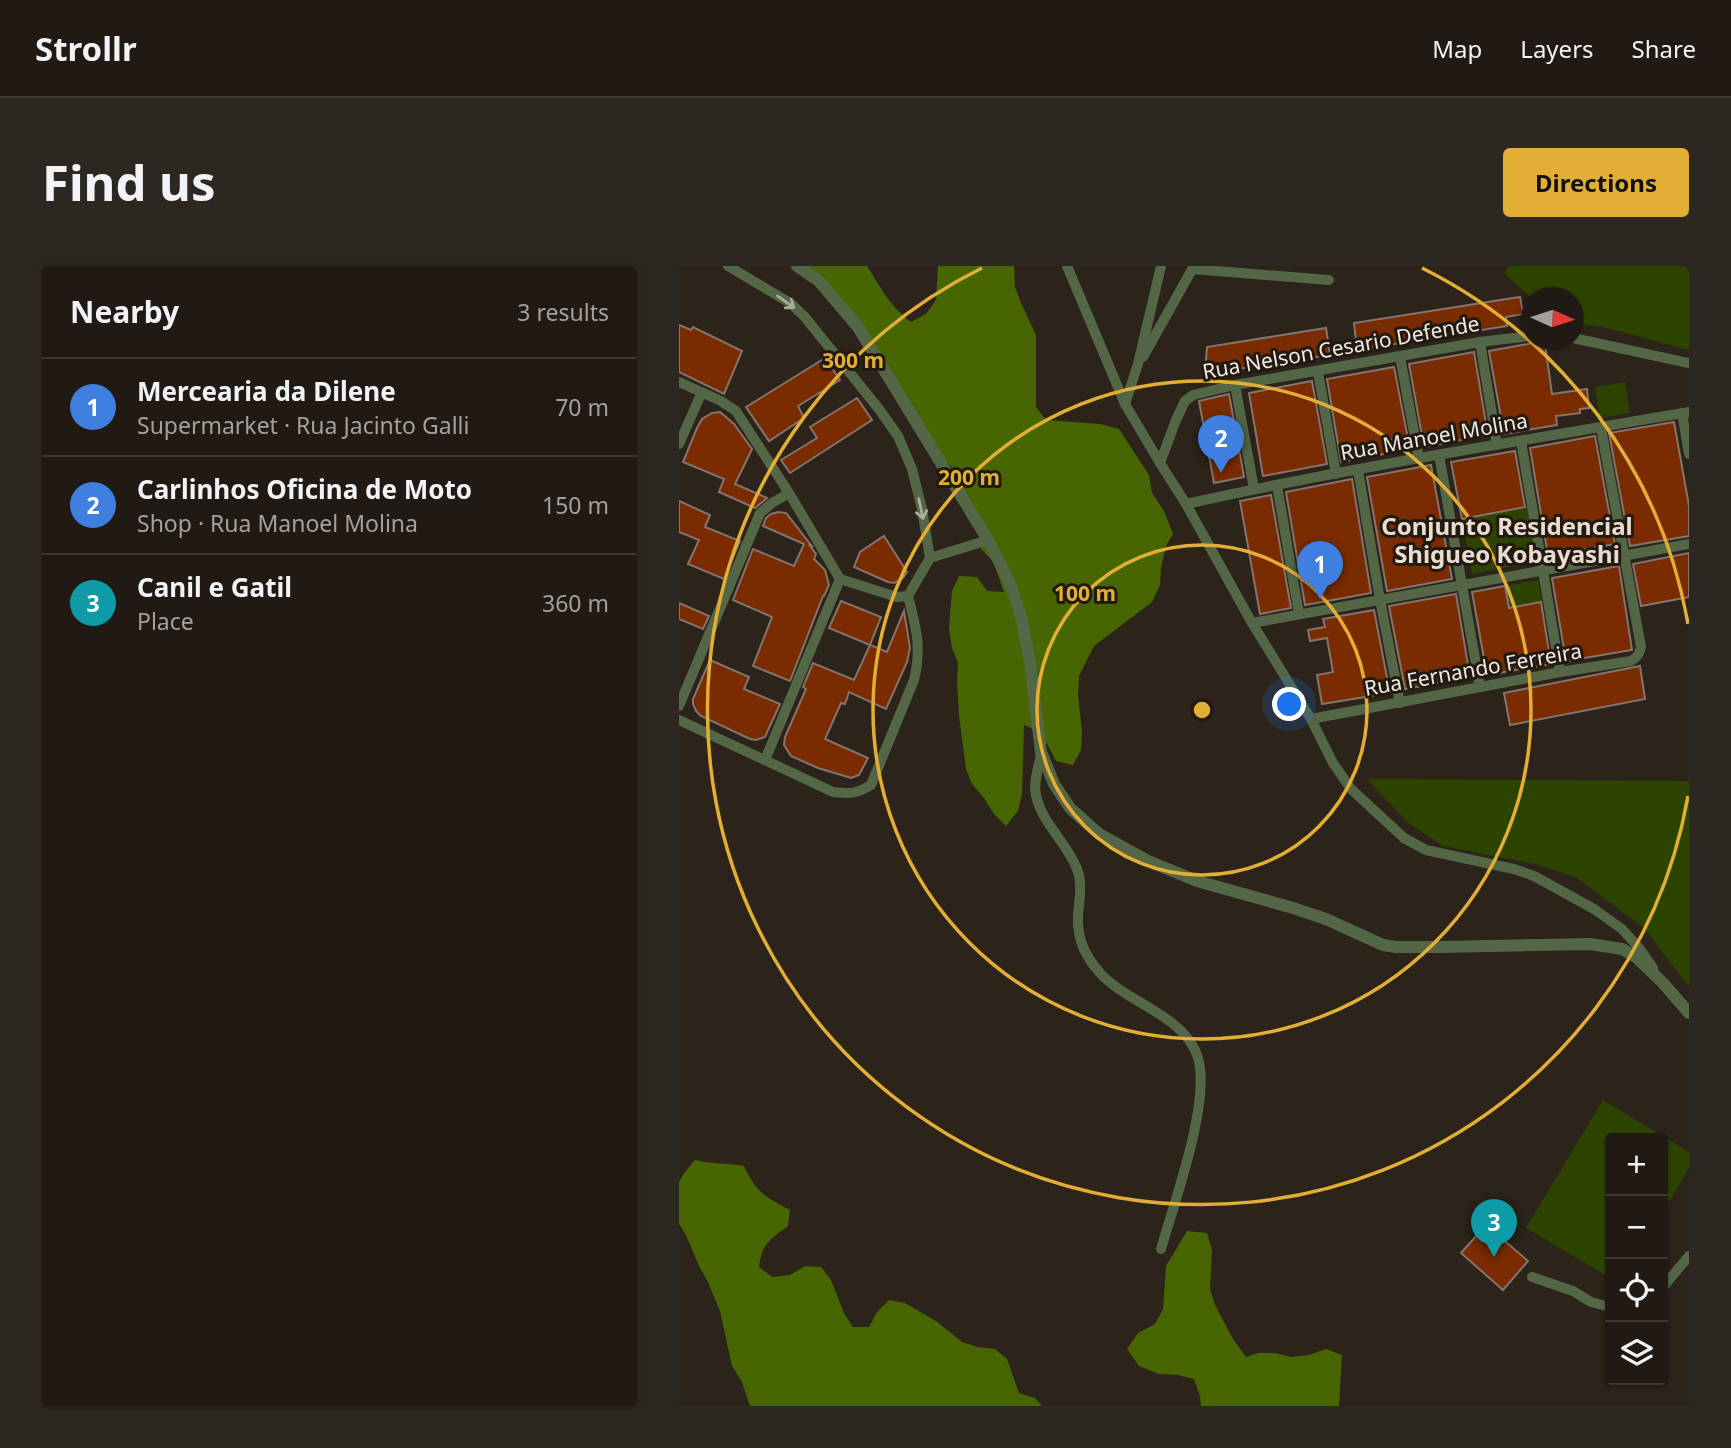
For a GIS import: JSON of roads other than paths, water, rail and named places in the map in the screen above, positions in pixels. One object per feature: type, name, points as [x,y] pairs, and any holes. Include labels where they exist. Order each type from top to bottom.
[{"type":"street","points":[[679,720],[833,792],[860,792],[870,785],[914,680],[919,639],[908,596],[930,558],[912,469],[898,436],[804,316],[790,303],[728,266]]},
{"type":"street","points":[[797,266],[819,281],[858,327],[988,540],[1009,581],[1020,612],[1030,662],[1041,752],[1054,784],[1070,808],[1099,834],[1148,861],[1197,881],[1326,919],[1383,945],[1590,944],[1622,948],[1636,957],[1663,983],[1689,1013]]},
{"type":"street","points":[[1067,266],[1125,404],[1311,719],[1333,763],[1351,789],[1404,838],[1426,850],[1514,869],[1534,876],[1594,909],[1622,929],[1640,949],[1663,983]]},
{"type":"street","points":[[1125,404],[1161,266]]},
{"type":"street","points":[[1137,365],[1193,268],[1329,280]]},
{"type":"street","name":"Rua Nelson Cesario Defende","points":[[1160,463],[1185,401],[1193,395],[1235,385],[1521,336]]},
{"type":"street","points":[[1584,340],[1689,363]]},
{"type":"street","points":[[1480,342],[1497,445]]},
{"type":"street","points":[[1400,356],[1419,459]]},
{"type":"street","points":[[1318,372],[1336,474]]},
{"type":"street","points":[[679,382],[736,411],[789,492],[840,579],[897,597],[908,596]]},
{"type":"street","points":[[1235,385],[1254,489]]},
{"type":"street","points":[[679,444],[702,392]]},
{"type":"street","points":[[1685,412],[1689,454]]},
{"type":"street","name":"Rua Manoel Molina","points":[[1186,504],[1254,489],[1685,412]]},
{"type":"street","points":[[1601,428],[1623,555]]},
{"type":"street","points":[[1521,441],[1560,673]]},
{"type":"street","points":[[1439,455],[1480,687]]},
{"type":"street","points":[[1358,470],[1400,703]]},
{"type":"street","points":[[1277,485],[1299,614]]},
{"type":"street","points":[[679,706],[760,513],[789,492]]},
{"type":"street","points":[[930,558],[988,540]]},
{"type":"street","points":[[1252,623],[1689,544]]},
{"type":"street","name":"Rua Fernando Ferreira","points":[[1311,719],[1637,658],[1641,647],[1623,555]]},
{"type":"street","points":[[765,760],[840,579]]},
{"type":"street","points":[[1041,752],[1036,797],[1078,871],[1078,926],[1083,950],[1114,986],[1153,1010],[1186,1036],[1199,1058],[1201,1085],[1195,1124],[1161,1249]]},
{"type":"street","points":[[1668,1281],[1689,1256]]},
{"type":"street","points":[[1532,1277],[1605,1305]]},
{"type":"place","name":"Carlinhos Oficina de Moto","points":[[1221,473]]},
{"type":"place","name":"Mercearia da Dilene","points":[[1320,599]]},
{"type":"place","name":"Canil e Gatil","points":[[1494,1257]]},
{"type":"district","name":"Conjunto Residencial Shigueo Kobayashi","points":[[1507,541]]}]
